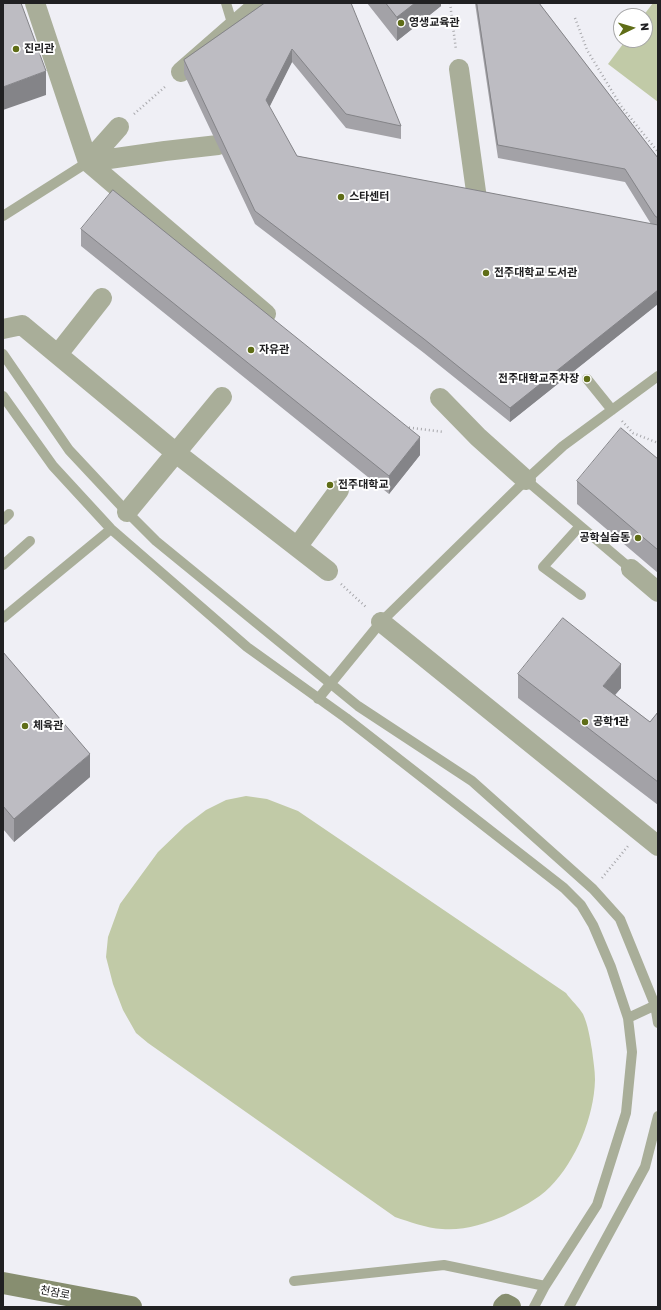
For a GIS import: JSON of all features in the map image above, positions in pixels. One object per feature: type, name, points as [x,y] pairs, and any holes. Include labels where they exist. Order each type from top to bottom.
[{"type":"street","points":[[34,3],[88,162],[282,328]]},
{"type":"street","points":[[181,72],[260,3]]},
{"type":"street","points":[[459,69],[478,206]]},
{"type":"street","points":[[88,162],[119,127]]},
{"type":"street","points":[[88,162],[218,145]]},
{"type":"street","points":[[58,354],[102,298]]},
{"type":"street","points":[[3,329],[22,325],[176,453],[328,571]]},
{"type":"street","points":[[127,512],[222,397]]},
{"type":"street","points":[[440,398],[478,437],[526,480]]},
{"type":"street","points":[[297,548],[339,490]]},
{"type":"street","points":[[631,569],[658,592]]},
{"type":"street","points":[[381,622],[658,846]]},
{"type":"street","name":"천잠로","points":[[3,1283],[132,1307]]},
{"type":"street","points":[[504,1307],[506,1305],[510,1307]]},
{"type":"lane","points":[[226,3],[234,26]]},
{"type":"lane","points":[[3,216],[88,162]]},
{"type":"lane","points":[[3,354],[69,450],[156,541],[358,706],[472,781],[593,889],[620,919],[656,1005],[658,1023]]},
{"type":"lane","points":[[318,699],[330,682],[381,622],[526,480],[563,446],[658,376]]},
{"type":"lane","points":[[587,379],[612,410]]},
{"type":"lane","points":[[3,396],[53,466],[111,529],[247,647],[346,718],[564,888],[581,905],[593,925],[611,967],[628,1018],[632,1052],[626,1113],[596,1205],[545,1286],[534,1307]]},
{"type":"lane","points":[[526,480],[631,569]]},
{"type":"lane","points":[[580,526],[544,567],[581,595]]},
{"type":"lane","points":[[3,618],[111,529]]},
{"type":"lane","points":[[3,565],[30,541]]},
{"type":"lane","points":[[628,1018],[656,1005]]},
{"type":"lane","points":[[569,1307],[645,1167],[658,1116]]},
{"type":"lane","points":[[294,1281],[444,1265],[545,1286]]},
{"type":"path","points":[[450,3],[459,69]]},
{"type":"path","points":[[575,18],[586,50],[621,106],[658,152]]},
{"type":"path","points":[[119,127],[181,72]]},
{"type":"path","points":[[612,410],[633,433],[658,443]]},
{"type":"path","points":[[404,427],[478,437]]},
{"type":"path","points":[[328,571],[381,622]]},
{"type":"path","points":[[593,889],[640,832]]},
{"type":"green space","points":[[653,3],[658,3],[658,102],[608,64],[620,48],[653,48],[653,8],[649,8]]},
{"type":"green space","points":[[246,796],[267,799],[298,811],[566,993],[581,1011],[585,1018],[589,1032],[594,1068],[594,1094],[591,1109],[582,1138],[568,1165],[550,1187],[540,1196],[504,1216],[489,1222],[466,1228],[436,1228],[395,1217],[148,1043],[136,1033],[123,1010],[113,984],[106,957],[108,937],[120,904],[158,852],[185,826],[206,810],[226,800]]},
{"type":"building","name":"진리관","points":[[3,3],[21,3],[46,71],[3,87]]},
{"type":"building","name":"스타센터","points":[[265,3],[351,3],[401,126],[346,114],[292,49],[266,100],[297,156],[658,225],[658,290],[510,408],[424,339],[255,211],[184,60]]},
{"type":"building","points":[[386,3],[415,3],[397,17]]},
{"type":"building","points":[[477,3],[539,3],[658,158],[658,218],[655,216],[625,169],[498,145]]},
{"type":"building","name":"자유관","points":[[113,190],[420,437],[389,476],[81,229]]},
{"type":"building","name":"공학실습동","points":[[621,428],[658,459],[658,550],[577,481]]},
{"type":"building","name":"공학1관","points":[[563,618],[621,664],[603,686],[650,722],[658,712],[658,782],[518,674]]},
{"type":"building","name":"체육관","points":[[3,652],[90,754],[14,819],[3,806]]},
{"type":"place","name":"영생교육관","points":[[401,23]]},
{"type":"place","name":"진리관","points":[[16,49]]},
{"type":"place","name":"스타센터","points":[[341,197]]},
{"type":"place","name":"전주대학교 도서관","points":[[486,273]]},
{"type":"place","name":"자유관","points":[[251,350]]},
{"type":"place","name":"전주대학교주차장","points":[[587,379]]},
{"type":"place","name":"전주대학교","points":[[330,485]]},
{"type":"place","name":"공학실습동","points":[[638,538]]},
{"type":"place","name":"공학1관","points":[[585,722]]},
{"type":"place","name":"체육관","points":[[25,726]]}]
